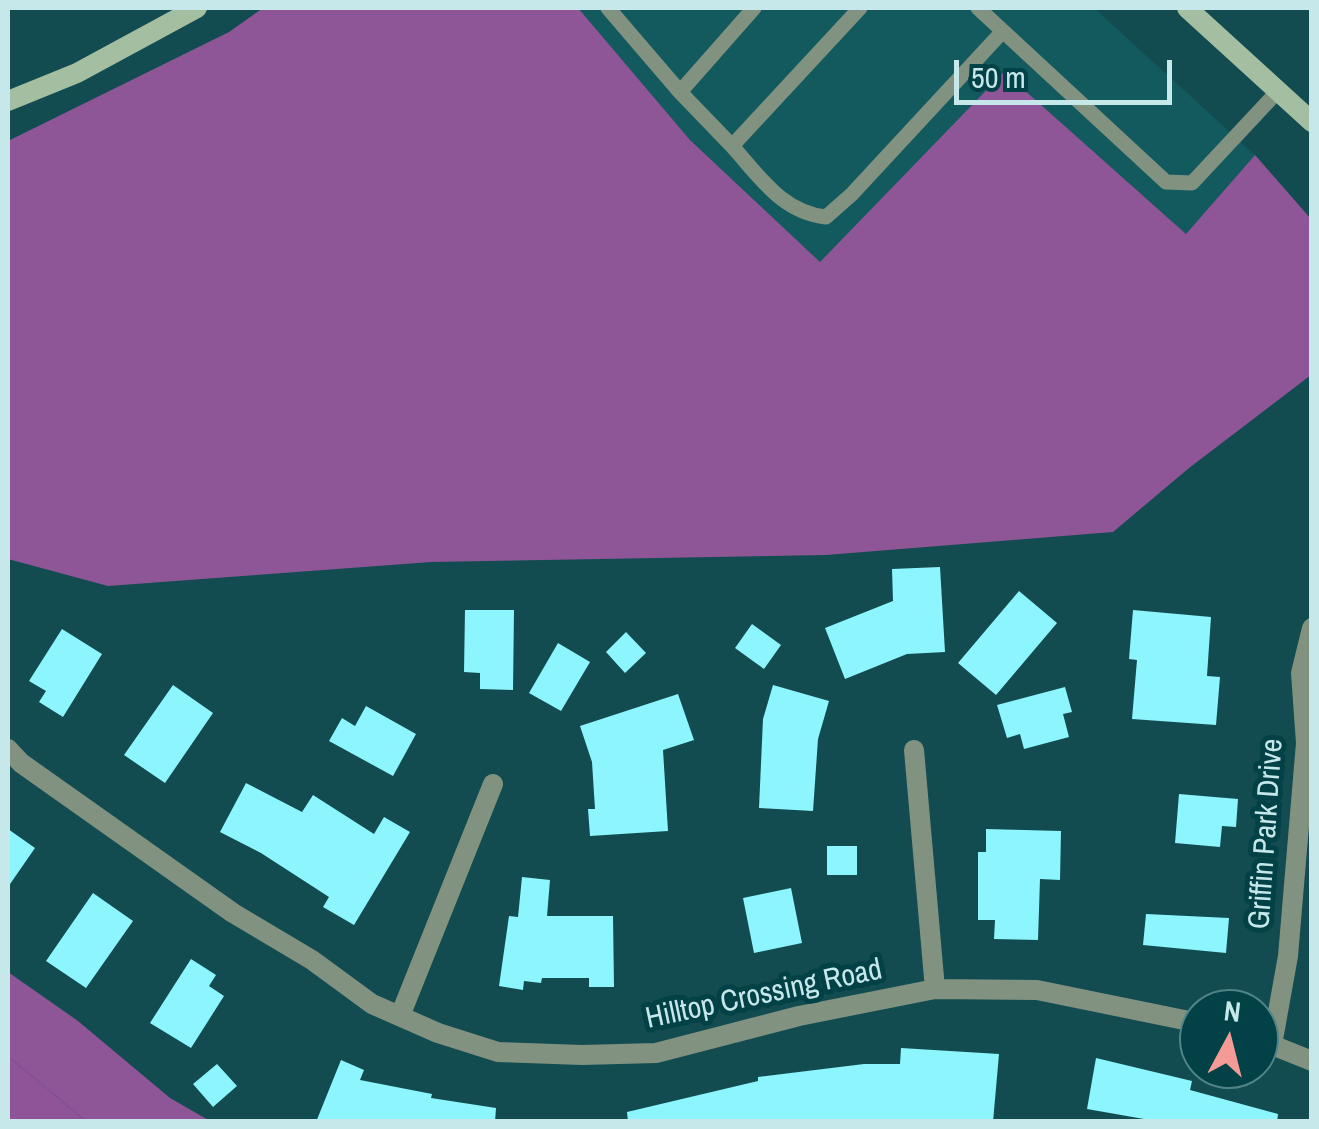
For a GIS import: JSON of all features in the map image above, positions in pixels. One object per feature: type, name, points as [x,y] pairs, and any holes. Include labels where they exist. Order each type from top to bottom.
[{"type":"main road","points":[[8,101],[77,73],[197,8]]},
{"type":"main road","points":[[1187,8],[1312,122]]},
{"type":"street","name":"Griffin Park Drive","points":[[1279,991],[1288,956],[1306,743],[1301,673],[1312,628]]},
{"type":"street","name":"Hilltop Crossing Road","points":[[8,749],[21,764],[233,914],[312,960],[372,1004],[438,1033],[498,1052],[656,1052],[799,1016],[935,989],[1037,990],[1179,1019]]},
{"type":"street","points":[[914,750],[935,989]]},
{"type":"street","points":[[400,1016],[493,784]]},
{"type":"street","points":[[1279,1047],[1312,1061]]},
{"type":"lane","points":[[608,8],[781,200],[804,215],[826,218],[1003,31]]},
{"type":"lane","points":[[680,92],[754,8]]},
{"type":"lane","points":[[732,146],[860,8]]},
{"type":"lane","points":[[978,8],[1166,182],[1192,183],[1278,91]]},
{"type":"shaded area","points":[[263,8],[578,8],[690,140],[820,262],[1004,72],[1186,234],[1255,155],[1311,219],[1311,375],[1113,532],[826,555],[431,562],[108,586],[8,559],[8,141],[229,32]]},
{"type":"shaded area","points":[[578,8],[1094,8],[1255,155],[1186,234],[1004,73],[820,262],[690,140]]},
{"type":"shaded area","points":[[8,972],[78,1021],[170,1098],[210,1121],[86,1121],[8,1056]]},
{"type":"shaded area","points":[[8,1056],[86,1121],[8,1121]]},
{"type":"building","points":[[940,567],[945,652],[907,654],[845,679],[825,628],[893,601],[892,569]]},
{"type":"building","points":[[1019,591],[1057,623],[996,695],[958,663]]},
{"type":"building","points":[[465,610],[514,610],[513,690],[480,689],[480,673],[464,672]]},
{"type":"building","points":[[1133,610],[1211,617],[1207,676],[1220,677],[1216,725],[1132,719],[1137,660],[1129,659]]},
{"type":"building","points":[[752,624],[781,645],[764,669],[735,648]]},
{"type":"building","points":[[62,629],[102,654],[63,717],[39,702],[46,691],[29,681]]},
{"type":"building","points":[[626,632],[646,653],[625,673],[606,652]]},
{"type":"building","points":[[558,643],[590,662],[561,711],[529,693]]},
{"type":"building","points":[[173,685],[213,713],[165,783],[124,755]]},
{"type":"building","points":[[773,685],[829,701],[818,739],[813,811],[759,808],[763,719]]},
{"type":"building","points":[[1065,687],[1072,712],[1063,714],[1069,737],[1024,749],[1020,734],[1007,738],[997,705]]},
{"type":"building","points":[[678,694],[694,740],[663,750],[668,831],[590,836],[588,809],[595,809],[592,762],[580,726]]},
{"type":"building","points":[[366,706],[416,734],[393,776],[329,741],[342,718],[355,726]]},
{"type":"building","points":[[246,783],[302,812],[313,795],[374,834],[384,817],[410,832],[354,925],[323,907],[329,897],[220,832]]},
{"type":"building","points":[[1179,794],[1238,799],[1236,827],[1222,826],[1220,847],[1175,843]]},
{"type":"building","points":[[8,829],[35,848],[8,887]]},
{"type":"building","points":[[986,829],[1061,831],[1060,880],[1040,879],[1038,940],[994,939],[995,920],[978,920],[978,852],[986,852]]},
{"type":"building","points":[[827,846],[857,846],[857,875],[827,875]]},
{"type":"building","points":[[522,877],[550,880],[547,916],[613,916],[614,987],[589,987],[589,978],[524,981],[523,990],[499,986],[509,916],[518,917]]},
{"type":"building","points":[[791,888],[802,943],[754,953],[743,898]]},
{"type":"building","points":[[93,893],[133,921],[86,988],[46,961]]},
{"type":"building","points":[[1146,914],[1229,918],[1226,953],[1143,945]]},
{"type":"building","points":[[191,959],[216,975],[209,986],[224,996],[191,1048],[150,1023]]},
{"type":"building","points":[[901,1048],[999,1054],[993,1122],[628,1122],[627,1112],[758,1081],[758,1077],[864,1064],[900,1064]]},
{"type":"building","points":[[1096,1058],[1179,1078],[1179,1089],[1278,1114],[1277,1122],[1161,1122],[1087,1109]]},
{"type":"building","points":[[341,1060],[364,1070],[360,1080],[432,1094],[431,1098],[496,1108],[495,1122],[316,1122]]},
{"type":"building","points":[[217,1064],[237,1086],[213,1107],[193,1084]]}]
